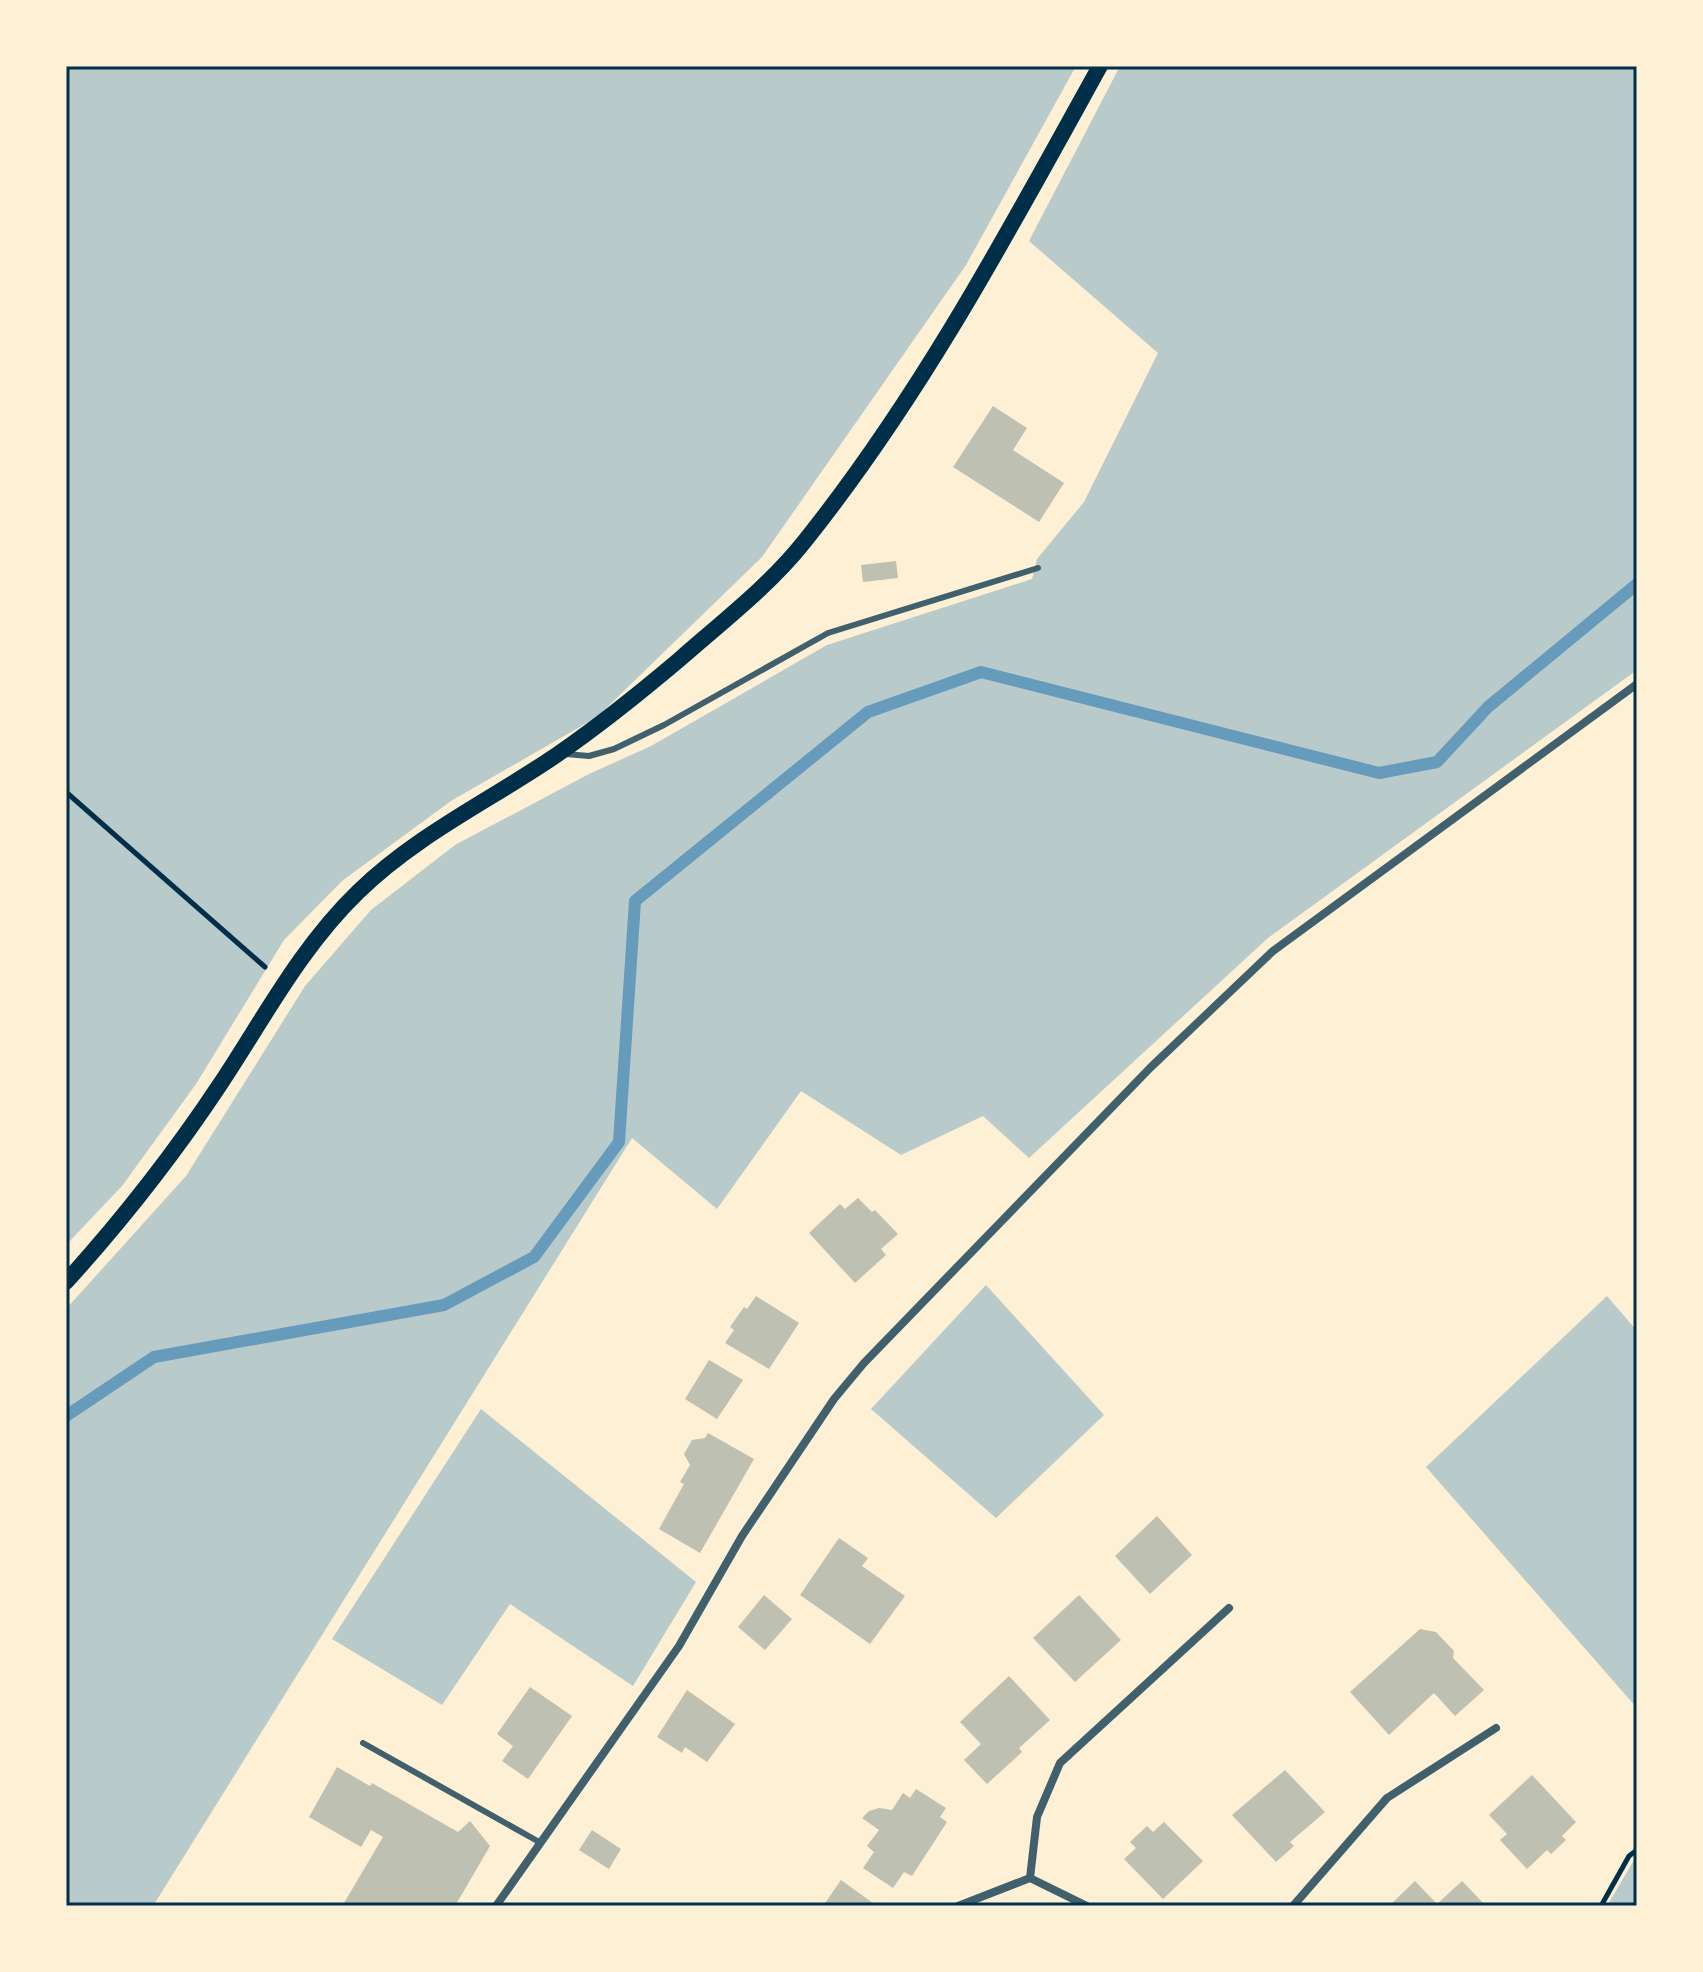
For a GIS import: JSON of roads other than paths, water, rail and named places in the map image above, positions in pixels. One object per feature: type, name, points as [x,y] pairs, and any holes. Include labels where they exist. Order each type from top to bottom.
[{"type":"main road","points":[[66,1282],[119,1223],[178,1147],[319,933],[358,891],[402,854],[558,754],[679,660],[776,573],[804,543],[887,428],[990,266],[1100,66]]},
{"type":"street","points":[[496,1906],[679,1646],[742,1536],[834,1399],[864,1363],[1151,1067],[1273,951],[1637,684]]},
{"type":"street","points":[[1030,1878],[1037,1817],[1060,1763],[1229,1608]]},
{"type":"street","points":[[1293,1906],[1387,1798],[1496,1728]]},
{"type":"street","points":[[958,1906],[1030,1878],[1087,1906]]},
{"type":"lane","points":[[558,754],[589,756],[614,749],[664,725],[828,633],[1038,568]]},
{"type":"lane","points":[[363,1743],[541,1843]]},
{"type":"waterway","points":[[66,1416],[154,1357],[444,1305],[534,1257],[619,1142],[635,901],[868,712],[981,672],[1379,773],[1437,762],[1488,707],[1637,584]]}]
